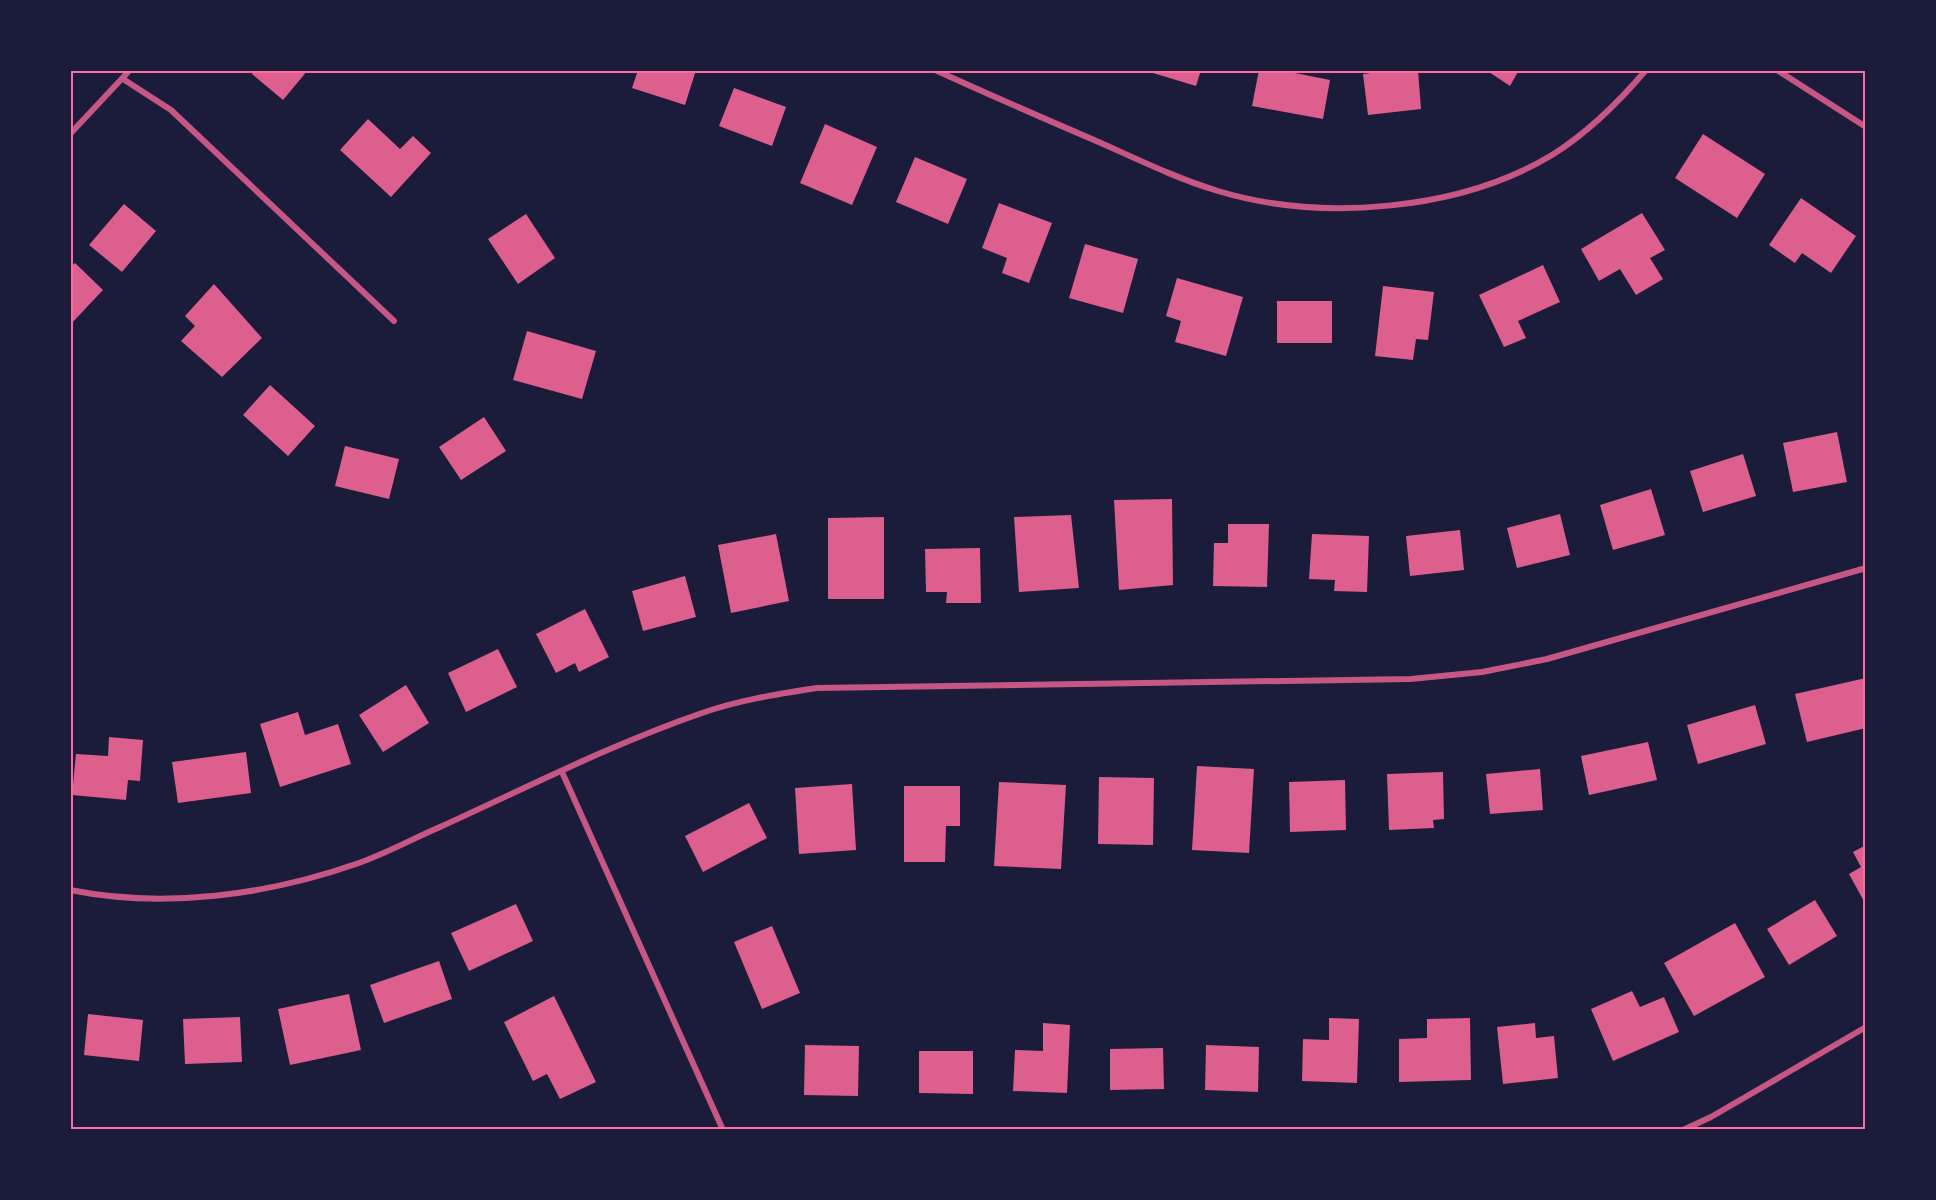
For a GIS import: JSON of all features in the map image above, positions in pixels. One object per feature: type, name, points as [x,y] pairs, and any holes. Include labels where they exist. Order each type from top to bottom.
[{"type":"street","points":[[70,134],[130,70]]},
{"type":"street","points":[[935,70],[1164,171],[1218,191],[1266,202],[1331,208],[1380,206],[1439,197],[1471,189],[1523,170],[1552,155],[1592,127],[1616,105],[1646,70]]},
{"type":"street","points":[[1777,70],[1866,127]]},
{"type":"street","points":[[123,79],[171,110],[394,321]]},
{"type":"street","points":[[70,890],[165,898],[236,893],[300,881],[358,863],[647,733],[704,712],[757,698],[817,688],[1411,679],[1482,672],[1547,659],[1866,568]]},
{"type":"street","points":[[562,772],[723,1130]]},
{"type":"street","points":[[1683,1130],[1711,1117],[1866,1027]]},
{"type":"building","points":[[254,70],[308,70],[283,100],[252,74]]},
{"type":"building","points":[[638,70],[696,70],[685,105],[632,88]]},
{"type":"building","points":[[1143,70],[1201,70],[1196,86]]},
{"type":"building","points":[[1259,70],[1280,70],[1330,80],[1323,119],[1252,106]]},
{"type":"building","points":[[1418,70],[1421,109],[1368,115],[1363,74]]},
{"type":"building","points":[[1486,70],[1519,70],[1510,86]]},
{"type":"building","points":[[734,88],[786,107],[772,146],[719,126]]},
{"type":"building","points":[[368,119],[400,149],[413,136],[431,153],[391,197],[340,150]]},
{"type":"building","points":[[825,124],[877,147],[852,205],[800,183]]},
{"type":"building","points":[[1703,134],[1765,174],[1737,218],[1675,178]]},
{"type":"building","points":[[915,157],[967,179],[948,224],[896,202]]},
{"type":"building","points":[[1801,198],[1856,236],[1831,273],[1802,253],[1795,263],[1769,245]]},
{"type":"building","points":[[999,203],[1052,223],[1029,283],[1002,273],[1007,258],[982,248]]},
{"type":"building","points":[[124,204],[156,231],[122,272],[89,245]]},
{"type":"building","points":[[1642,213],[1665,250],[1650,258],[1663,279],[1636,295],[1620,269],[1599,281],[1581,249]]},
{"type":"building","points":[[526,214],[555,258],[518,284],[488,239]]},
{"type":"building","points":[[1085,244],[1138,259],[1123,313],[1069,298]]},
{"type":"building","points":[[75,263],[103,290],[70,325],[70,267]]},
{"type":"building","points":[[1543,265],[1560,302],[1518,321],[1526,338],[1504,347],[1479,295]]},
{"type":"building","points":[[1177,278],[1243,297],[1226,356],[1175,342],[1181,321],[1166,316]]},
{"type":"building","points":[[214,284],[262,338],[222,377],[181,341],[195,326],[185,316]]},
{"type":"building","points":[[1383,286],[1434,292],[1428,340],[1416,339],[1413,360],[1375,356]]},
{"type":"building","points":[[1277,301],[1332,301],[1332,343],[1277,343]]},
{"type":"building","points":[[527,331],[596,351],[582,399],[513,380]]},
{"type":"building","points":[[270,385],[315,426],[288,456],[243,415]]},
{"type":"building","points":[[484,417],[506,451],[461,480],[439,447]]},
{"type":"building","points":[[1837,432],[1847,482],[1793,492],[1783,443]]},
{"type":"building","points":[[345,446],[399,459],[389,499],[335,486]]},
{"type":"building","points":[[1743,454],[1756,496],[1703,512],[1690,471]]},
{"type":"building","points":[[1651,489],[1665,535],[1613,550],[1600,505]]},
{"type":"building","points":[[1172,499],[1173,585],[1119,590],[1114,500]]},
{"type":"building","points":[[1560,514],[1570,555],[1517,568],[1507,528]]},
{"type":"building","points":[[1071,515],[1079,588],[1019,592],[1014,517]]},
{"type":"building","points":[[884,517],[884,599],[828,599],[828,518]]},
{"type":"building","points":[[1228,524],[1269,524],[1267,587],[1213,586],[1214,543],[1228,543]]},
{"type":"building","points":[[1460,530],[1464,570],[1410,576],[1406,536]]},
{"type":"building","points":[[776,534],[789,601],[731,613],[718,545]]},
{"type":"building","points":[[1312,534],[1369,536],[1367,592],[1334,591],[1335,580],[1309,579]]},
{"type":"building","points":[[980,548],[981,603],[946,603],[947,592],[926,592],[925,549]]},
{"type":"building","points":[[685,576],[696,617],[643,631],[632,591]]},
{"type":"building","points":[[585,609],[609,657],[579,672],[575,663],[556,673],[536,634]]},
{"type":"building","points":[[498,649],[517,687],[466,712],[448,673]]},
{"type":"building","points":[[1866,678],[1866,728],[1807,742],[1795,694]]},
{"type":"building","points":[[406,685],[429,723],[383,752],[359,715]]},
{"type":"building","points":[[1755,705],[1766,744],[1698,764],[1687,725]]},
{"type":"building","points":[[298,712],[305,735],[338,724],[351,764],[280,787],[260,724]]},
{"type":"building","points":[[109,737],[143,740],[140,781],[128,780],[126,800],[72,795],[76,754],[108,756]]},
{"type":"building","points":[[1648,742],[1657,780],[1589,795],[1581,756]]},
{"type":"building","points":[[246,752],[251,793],[178,803],[172,762]]},
{"type":"building","points":[[1197,766],[1254,769],[1249,853],[1192,850]]},
{"type":"building","points":[[1540,769],[1543,810],[1490,814],[1486,774]]},
{"type":"building","points":[[1443,772],[1444,819],[1433,820],[1434,828],[1389,830],[1387,774]]},
{"type":"building","points":[[1099,777],[1154,778],[1153,845],[1098,844]]},
{"type":"building","points":[[1345,780],[1346,830],[1290,832],[1289,782]]},
{"type":"building","points":[[999,782],[1066,785],[1061,869],[994,866]]},
{"type":"building","points":[[852,784],[856,850],[799,854],[795,788]]},
{"type":"building","points":[[904,786],[960,786],[960,826],[946,826],[945,862],[904,862]]},
{"type":"building","points":[[749,803],[767,838],[703,872],[685,836]]},
{"type":"building","points":[[1866,845],[1866,905],[1849,874],[1861,867],[1853,852]]},
{"type":"building","points":[[1815,900],[1837,936],[1789,965],[1767,929]]},
{"type":"building","points":[[516,904],[533,941],[469,971],[451,933]]},
{"type":"building","points":[[1735,923],[1765,977],[1694,1016],[1664,963]]},
{"type":"building","points":[[772,926],[800,993],[762,1009],[734,942]]},
{"type":"building","points":[[439,961],[452,999],[384,1023],[370,985]]},
{"type":"building","points":[[1632,991],[1640,1007],[1664,997],[1679,1032],[1613,1061],[1591,1009]]},
{"type":"building","points":[[349,994],[361,1050],[290,1065],[278,1009]]},
{"type":"building","points":[[554,996],[596,1082],[560,1099],[547,1074],[533,1081],[504,1022]]},
{"type":"building","points":[[88,1014],[143,1020],[139,1061],[84,1055]]},
{"type":"building","points":[[240,1017],[242,1062],[185,1064],[183,1019]]},
{"type":"building","points":[[1329,1018],[1359,1019],[1357,1083],[1302,1081],[1303,1039],[1329,1040]]},
{"type":"building","points":[[1470,1018],[1471,1080],[1399,1082],[1399,1039],[1427,1038],[1427,1019]]},
{"type":"building","points":[[1043,1023],[1070,1025],[1067,1093],[1013,1091],[1015,1050],[1043,1051]]},
{"type":"building","points":[[1535,1023],[1536,1038],[1554,1036],[1558,1078],[1503,1084],[1497,1027]]},
{"type":"building","points":[[805,1045],[859,1046],[858,1096],[804,1095]]},
{"type":"building","points":[[1206,1045],[1259,1047],[1258,1092],[1205,1090]]},
{"type":"building","points":[[1163,1048],[1164,1089],[1110,1090],[1110,1049]]},
{"type":"building","points":[[919,1051],[973,1051],[973,1094],[919,1093]]}]
